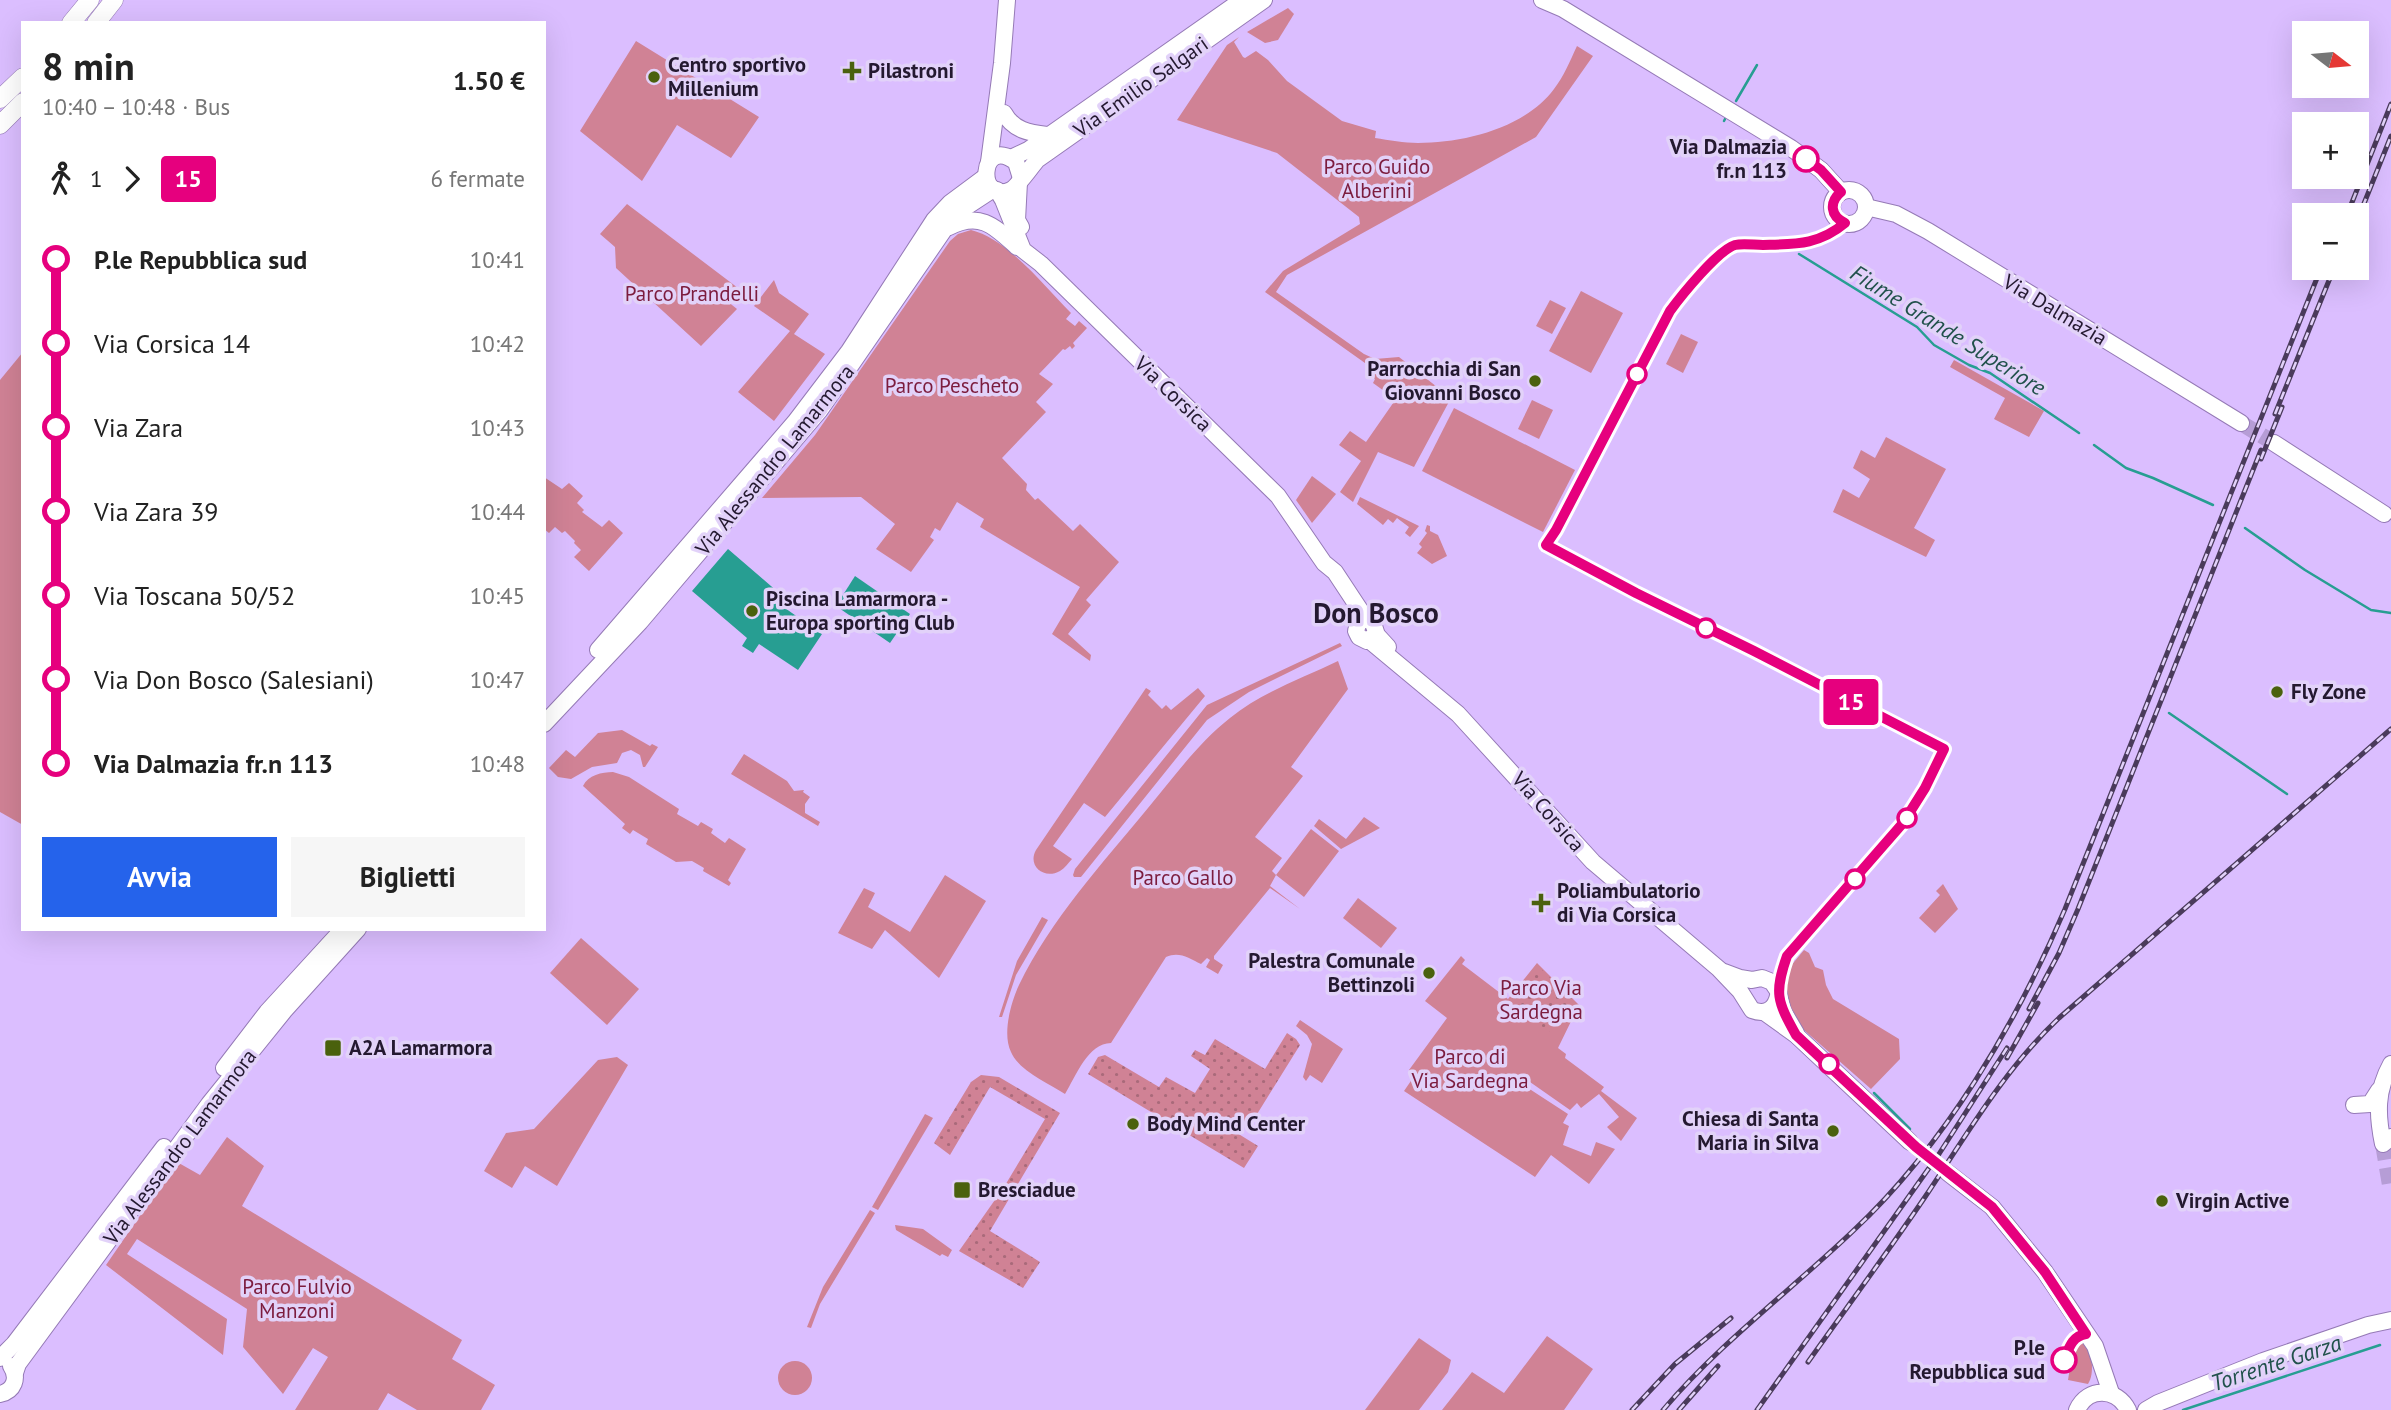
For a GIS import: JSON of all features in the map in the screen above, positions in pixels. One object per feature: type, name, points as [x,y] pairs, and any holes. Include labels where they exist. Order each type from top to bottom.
[{"type":"highway","points":[[73,21],[90,0]]},
{"type":"highway","points":[[98,21],[114,0]]},
{"type":"highway","points":[[0,99],[21,79]]},
{"type":"highway","points":[[0,125],[21,104]]},
{"type":"main road","points":[[1007,0],[991,179],[1003,200],[1023,250]]},
{"type":"main road","name":"Via Emilio Salgari","points":[[1008,157],[1028,150],[1242,0]]},
{"type":"main road","name":"Via Emilio Salgari","points":[[1020,180],[1037,160],[1264,0]]},
{"type":"main road","points":[[1542,0],[1559,5],[1791,148],[1821,170],[1841,192]]},
{"type":"main road","points":[[991,179],[1009,190],[1020,180],[1020,168],[1008,157],[1002,63]]},
{"type":"main road","points":[[1004,113],[1017,128],[1028,133],[1047,135]]},
{"type":"main road","points":[[991,179],[994,158],[1008,157]]},
{"type":"main road","name":"Via Alessandro Lamarmora","points":[[546,722],[640,622],[820,410],[944,230],[963,209],[989,192],[991,179]]},
{"type":"main road","name":"Via Alessandro Lamarmora","points":[[546,707],[645,599],[795,422],[849,351],[934,220],[950,203],[991,179]]},
{"type":"main road","name":"Via Corsica","points":[[1020,180],[1017,220],[1041,264]]},
{"type":"main road","points":[[1841,192],[1858,192],[1865,200],[1866,207],[1859,220],[1852,223],[1841,221],[1835,216],[1832,205],[1841,192]]},
{"type":"main road","name":"Via Dalmazia","points":[[1866,207],[1896,214],[1928,230],[2241,423]]},
{"type":"main road","name":"Via Corsica","points":[[944,230],[965,221],[980,221],[999,230],[1041,264],[1290,510],[1324,562],[1335,572],[1361,622],[1357,635],[1364,640],[1373,636],[1383,643],[1415,677],[1458,714],[1593,862],[1719,969],[1752,1010],[1764,1012],[1796,1035],[1910,1142]]},
{"type":"main road","points":[[2274,443],[2384,514]]},
{"type":"main road","name":"Via Alessandro Lamarmora","points":[[0,1359],[267,1012],[341,931]]},
{"type":"main road","name":"Via Alessandro Lamarmora","points":[[0,1394],[12,1388],[18,1364],[209,1104],[284,1012],[356,931]]},
{"type":"main road","name":"Via Corsica","points":[[1719,969],[1734,976],[1752,980],[1762,978],[1772,982],[1796,1035]]},
{"type":"main road","points":[[1744,998],[1746,988],[1752,980]]},
{"type":"main road","points":[[1764,1012],[1774,1007],[1778,996]]},
{"type":"main road","points":[[2354,1105],[2370,1104],[2391,1065]]},
{"type":"main road","points":[[2380,1087],[2378,1114],[2387,1140]]},
{"type":"main road","points":[[1948,1173],[1992,1207],[2045,1272],[2095,1346],[2111,1393],[2127,1406],[2149,1408],[2252,1365],[2390,1319]]},
{"type":"main road","points":[[2082,1404],[2094,1382],[2095,1346]]},
{"type":"main road","points":[[0,1359],[10,1365],[15,1373]]},
{"type":"main road","points":[[2082,1404],[2100,1392],[2111,1393]]},
{"type":"green space","points":[[1288,8],[1294,14],[1278,40],[1265,43],[1247,32]]},
{"type":"green space","name":"Parco Guido Alberini","points":[[1239,37],[1234,42],[1243,57],[1256,51],[1287,81],[1342,121],[1376,131],[1375,138],[1413,143],[1455,140],[1492,131],[1510,123],[1542,103],[1564,74],[1577,46],[1593,56],[1536,137],[1287,275],[1276,292],[1364,354],[1375,359],[1399,357],[1451,398],[1414,467],[1378,452],[1353,502],[1340,492],[1361,461],[1339,445],[1350,431],[1366,442],[1398,396],[1391,396],[1373,383],[1375,379],[1368,375],[1372,368],[1265,292],[1283,271],[1360,224],[1359,217],[1277,153],[1177,120],[1227,45]]},
{"type":"green space","name":"Centro sportivo Millenium","points":[[636,41],[759,117],[731,158],[677,125],[642,181],[580,131]]},
{"type":"green space","name":"Parco Prandelli","points":[[627,204],[738,288],[727,301],[737,309],[701,346],[616,268],[615,247],[600,234]]},
{"type":"green space","name":"Parco Pescheto","points":[[971,230],[985,235],[1012,253],[1071,313],[1066,319],[1075,326],[1079,321],[1087,328],[1073,343],[1075,346],[1072,349],[1070,346],[1063,349],[1039,374],[1053,384],[1036,402],[1046,412],[1002,458],[1027,484],[1026,490],[1035,500],[1038,498],[1073,531],[1080,524],[1119,562],[1086,600],[1091,605],[1068,634],[1091,655],[1090,661],[1052,634],[1080,587],[980,527],[984,519],[957,502],[940,531],[935,528],[930,537],[934,540],[911,572],[876,549],[895,524],[861,497],[762,498],[815,435],[950,241],[958,234]]},
{"type":"green space","points":[[774,280],[779,293],[809,314],[794,334],[825,354],[774,421],[738,392],[790,331],[754,306]]},
{"type":"green space","points":[[1581,291],[1623,313],[1591,373],[1549,351]]},
{"type":"green space","points":[[1550,300],[1566,308],[1552,334],[1536,326]]},
{"type":"green space","points":[[1681,334],[1698,342],[1683,373],[1666,364]]},
{"type":"green space","points":[[21,354],[21,824],[0,812],[0,380]]},
{"type":"green space","points":[[1954,360],[2044,411],[2029,437],[1994,419],[2005,398],[1950,367]]},
{"type":"green space","points":[[1532,400],[1553,410],[1539,439],[1518,429]]},
{"type":"green space","points":[[1454,408],[1575,470],[1543,532],[1422,471]]},
{"type":"green space","points":[[1886,437],[1946,469],[1914,528],[1935,540],[1926,557],[1833,512],[1843,489],[1859,498],[1870,479],[1853,468],[1861,450],[1875,458]]},
{"type":"green space","points":[[1312,476],[1336,494],[1312,523],[1296,500]]},
{"type":"green space","points":[[546,478],[562,489],[569,483],[583,496],[577,503],[584,510],[582,512],[602,527],[609,520],[623,533],[589,571],[574,557],[581,550],[565,531],[562,533],[555,527],[549,533],[546,531]]},
{"type":"green space","points":[[1360,497],[1419,526],[1410,537],[1405,533],[1409,527],[1397,518],[1393,523],[1388,519],[1383,525],[1357,504]]},
{"type":"green space","points":[[1427,525],[1430,526],[1430,531],[1438,535],[1447,556],[1432,564],[1417,553],[1422,547],[1419,544],[1427,533]]},
{"type":"green space","points":[[1340,643],[1342,646],[1249,692],[1207,720],[1081,877],[1074,877],[1075,869],[1207,705]]},
{"type":"green space","name":"Parco Gallo","points":[[1338,661],[1348,689],[1291,767],[1303,776],[1255,837],[1282,858],[1272,871],[1276,875],[1270,886],[1300,909],[1270,888],[1214,956],[1214,959],[1223,965],[1218,974],[1206,967],[1210,960],[1207,958],[1201,964],[1180,955],[1166,957],[1111,1043],[1103,1044],[1089,1054],[1065,1094],[1027,1071],[1015,1059],[1008,1045],[1007,1027],[1019,985],[1046,937],[1095,871],[1218,728],[1255,701]]},
{"type":"green space","points":[[1146,688],[1151,691],[1148,695],[1162,709],[1166,705],[1171,710],[1198,688],[1205,696],[1105,817],[1084,803],[1053,846],[1072,859],[1060,871],[1043,873],[1035,866],[1036,850]]},
{"type":"green space","points":[[622,730],[650,746],[652,744],[658,747],[645,767],[640,755],[631,750],[622,753],[617,763],[592,767],[571,779],[558,777],[549,768],[566,750],[575,757],[598,733]]},
{"type":"green space","points":[[744,754],[787,781],[794,791],[804,790],[810,797],[805,804],[805,813],[820,822],[818,826],[731,774]]},
{"type":"green space","points":[[613,772],[629,777],[679,809],[677,814],[698,826],[701,822],[713,829],[711,833],[725,843],[729,838],[746,849],[728,880],[731,883],[729,886],[703,871],[704,868],[692,861],[676,862],[646,844],[648,839],[633,830],[630,834],[622,828],[625,824],[583,786],[588,779],[596,775]]},
{"type":"green space","points":[[1364,817],[1380,828],[1341,849],[1314,826],[1319,819],[1346,839]]},
{"type":"green space","points":[[1311,829],[1339,851],[1304,897],[1276,875]]},
{"type":"green space","points":[[945,875],[986,901],[939,978],[885,930],[872,949],[838,933],[864,888],[875,893],[868,907],[910,932]]},
{"type":"green space","points":[[1943,884],[1958,909],[1935,933],[1919,918],[1940,895],[1936,891]]},
{"type":"green space","points":[[1358,898],[1397,928],[1381,948],[1343,918]]},
{"type":"green space","points":[[1042,917],[1048,920],[1016,975],[1002,1017],[999,1017],[1017,961]]},
{"type":"green space","points":[[581,938],[639,989],[607,1025],[550,973]]},
{"type":"green space","points":[[1804,950],[1809,953],[1815,967],[1823,970],[1833,999],[1899,1039],[1900,1059],[1871,1089],[1796,1023],[1784,993],[1785,981],[1789,968]]},
{"type":"green space","name":"Parco di Via Sardegna","points":[[1461,956],[1465,960],[1462,964],[1508,999],[1537,963],[1579,1005],[1558,1048],[1566,1054],[1565,1058],[1604,1087],[1601,1091],[1637,1118],[1621,1141],[1607,1127],[1619,1117],[1599,1094],[1581,1108],[1577,1103],[1570,1110],[1530,1082],[1528,1088],[1568,1114],[1563,1123],[1569,1126],[1563,1145],[1591,1156],[1596,1142],[1615,1149],[1589,1184],[1551,1155],[1535,1177],[1404,1091],[1415,1075],[1409,1070],[1447,1018],[1425,1001]]},
{"type":"green space","name":"Parco Via Sardegna","points":[[1537,965],[1573,1000],[1548,1033],[1507,1002]]},
{"type":"green space","points":[[1300,1020],[1343,1049],[1322,1083],[1310,1075],[1306,1081],[1303,1077],[1312,1044],[1307,1035],[1296,1026]]},
{"type":"green space","points":[[1287,1033],[1300,1045],[1254,1119],[1248,1116],[1237,1133],[1258,1146],[1244,1168],[1088,1074],[1098,1057],[1105,1055],[1159,1087],[1166,1077],[1195,1093],[1210,1069],[1191,1056],[1195,1050],[1205,1055],[1215,1039],[1265,1069]]},
{"type":"green space","points":[[617,1057],[628,1065],[557,1186],[525,1166],[512,1188],[484,1171],[506,1133],[534,1129],[598,1060]]},
{"type":"green space","points":[[981,1075],[999,1077],[1060,1113],[990,1231],[1040,1262],[1023,1288],[959,1251],[1004,1187],[1045,1119],[990,1087],[950,1155],[934,1143],[971,1082]]},
{"type":"green space","points":[[925,1114],[933,1118],[878,1210],[872,1207]]},
{"type":"green space","name":"Parco Fulvio Manzoni","points":[[227,1137],[264,1166],[242,1206],[462,1340],[452,1359],[495,1385],[481,1410],[417,1410],[388,1393],[378,1410],[295,1410],[328,1357],[313,1348],[283,1394],[243,1347],[247,1309],[137,1239],[127,1254],[227,1319],[223,1355],[106,1265],[177,1162],[200,1175]]},
{"type":"green space","points":[[870,1210],[875,1213],[820,1304],[811,1328],[807,1327],[823,1287]]},
{"type":"green space","points":[[895,1225],[923,1229],[952,1250],[948,1257],[942,1254],[940,1256],[896,1230]]},
{"type":"green space","points":[[1547,1336],[1593,1369],[1564,1410],[1442,1410],[1472,1372],[1504,1393]]},
{"type":"green space","points":[[1419,1338],[1451,1360],[1448,1372],[1419,1410],[1365,1410]]},
{"type":"green space","points":[[2085,1341],[2092,1363],[2088,1384],[2068,1380],[2071,1361],[2080,1342]]},
{"type":"green space","points":[[795,1361],[807,1366],[812,1378],[807,1390],[795,1395],[783,1390],[778,1378],[783,1366]]},
{"type":"shaded area","name":"Piscina Lamarmora - Europa sporting Club","points":[[728,549],[786,599],[782,606],[822,634],[798,670],[759,644],[753,653],[742,646],[747,638],[692,591]]},
{"type":"shaded area","name":"Piscina Lamarmora - Europa sporting Club","points":[[855,576],[910,614],[890,643],[836,606]]},
{"type":"waterway","points":[[1736,101],[1757,65]]},
{"type":"waterway","name":"Fiume Grande Superiore","points":[[1799,254],[1917,327],[1934,345],[1969,365],[1990,373],[2079,433]]},
{"type":"waterway","name":"Fiume Grande Superiore","points":[[2094,445],[2126,468],[2213,505]]},
{"type":"waterway","name":"Fiume Grande Superiore","points":[[2245,528],[2305,570],[2371,610],[2391,613]]},
{"type":"waterway","points":[[2169,713],[2287,794]]},
{"type":"waterway","points":[[1874,1093],[1910,1129]]},
{"type":"waterway","name":"Torrente Garza","points":[[2183,1410],[2380,1345]]},
{"type":"tunnel","points":[[2241,423],[2274,443]]},
{"type":"tunnel","points":[[1910,1142],[1948,1173]]},
{"type":"tunnel","points":[[2383,1144],[2391,1191]]},
{"type":"railway","points":[[2352,203],[2391,104]]},
{"type":"railway","points":[[2364,203],[2391,136]]},
{"type":"railway","points":[[1663,1410],[1708,1362],[1887,1197],[1948,1122],[2001,1039],[2065,909],[2316,280]]},
{"type":"railway","points":[[2275,414],[2329,280]]},
{"type":"railway","points":[[2261,459],[2282,407]]},
{"type":"railway","points":[[2029,1009],[2059,953],[2078,909],[2261,450]]},
{"type":"railway","points":[[1808,1362],[1911,1218],[1987,1103],[2039,1038],[2391,729]]},
{"type":"railway","points":[[2007,1058],[2038,1003]]},
{"type":"railway","points":[[1757,1410],[1939,1154],[2007,1048]]},
{"type":"railway","points":[[1632,1410],[1675,1364],[1731,1318]]},
{"type":"railway","points":[[1679,1410],[1718,1366]]},
{"type":"bus line","name":"15","points":[[1806,159],[1821,170],[1841,192],[1832,205],[1835,216],[1845,223],[1822,239],[1734,245],[1720,255],[1684,293],[1670,311],[1553,537],[1546,545],[1944,749],[1915,807],[1903,823],[1787,956],[1778,996],[1796,1035],[1916,1147],[1992,1207],[2045,1272],[2086,1334],[2081,1334],[2072,1342],[2064,1360]]},
{"type":"place","name":"Pilastroni","points":[[852,71]]},
{"type":"place","name":"Centro sportivo Millenium","points":[[654,77]]},
{"type":"place","name":"Via Dalmazia fr.n 113","points":[[1806,159]]},
{"type":"place","name":"Parrocchia di San Giovanni Bosco","points":[[1535,381]]},
{"type":"place","name":"Piscina Lamarmora - Europa sporting Club","points":[[752,611]]},
{"type":"place","name":"Fly Zone","points":[[2277,692]]},
{"type":"place","name":"Poliambulatorio di Via Corsica","points":[[1541,903]]},
{"type":"place","name":"Palestra Comunale Bettinzoli","points":[[1429,973]]},
{"type":"place","name":"A2A Lamarmora","points":[[333,1048]]},
{"type":"place","name":"Body Mind Center","points":[[1133,1124]]},
{"type":"place","name":"Chiesa di Santa Maria in Silva","points":[[1833,1131]]},
{"type":"place","name":"Bresciadue","points":[[962,1190]]},
{"type":"place","name":"Virgin Active","points":[[2162,1201]]},
{"type":"place","name":"P.le Repubblica sud","points":[[2064,1360]]},
{"type":"district","name":"Don Bosco","points":[[1376,613]]}]
